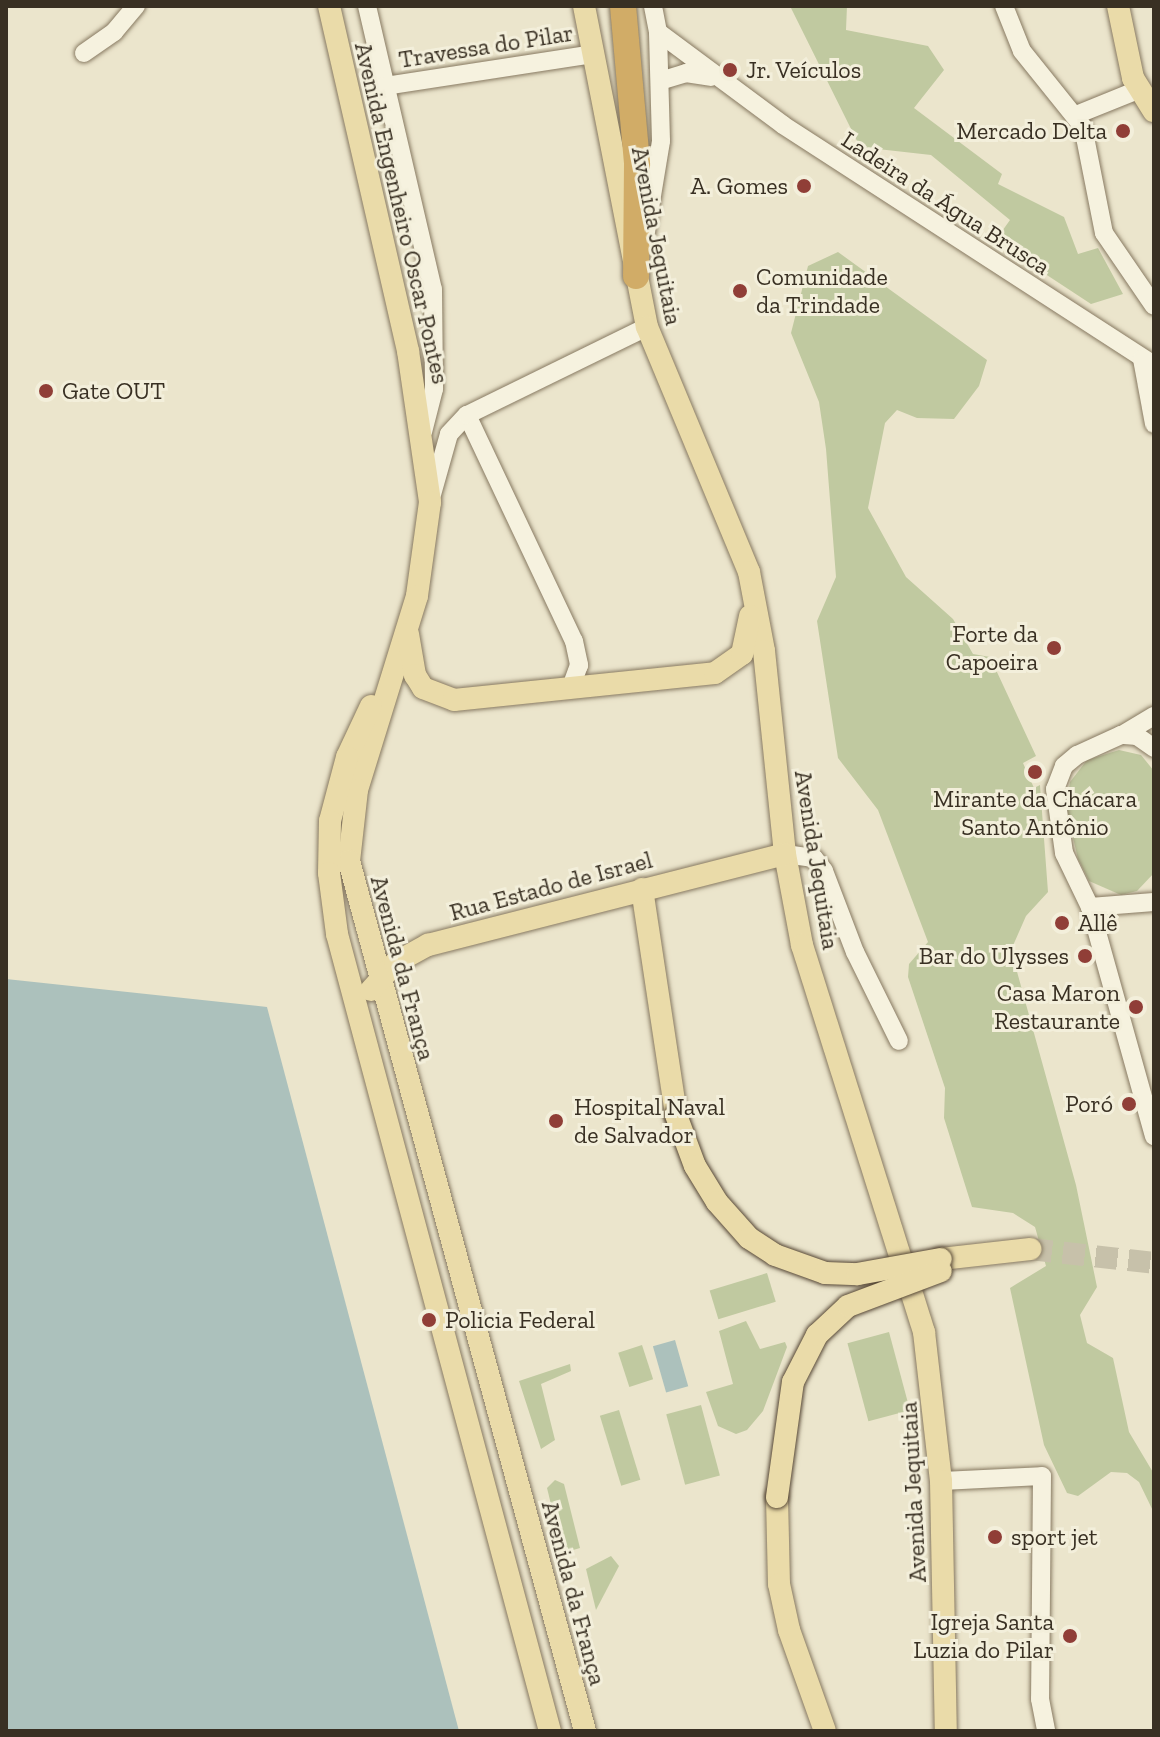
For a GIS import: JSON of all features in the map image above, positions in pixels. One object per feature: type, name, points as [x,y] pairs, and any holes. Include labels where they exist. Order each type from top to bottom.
[{"type":"highway","points":[[623,6],[637,164],[636,276]]},
{"type":"main road","name":"Avenida Engenheiro Oscar Pontes","points":[[329,6],[423,432],[430,502],[424,562],[407,629]]},
{"type":"main road","name":"Avenida Jequitaia","points":[[584,6],[647,327],[730,517],[753,591],[785,854],[815,991],[924,1332],[941,1481],[946,1731]]},
{"type":"main road","points":[[1118,6],[1138,90],[1154,111]]},
{"type":"main road","points":[[407,629],[415,675],[423,688],[440,698],[571,687],[725,669],[747,645],[753,591]]},
{"type":"main road","name":"Avenida da França","points":[[407,629],[351,825],[355,897],[585,1731]]},
{"type":"main road","name":"Avenida da França","points":[[407,629],[347,757],[328,835],[337,934],[362,1015],[550,1731]]},
{"type":"main road","name":"Rua Estado de Israel","points":[[362,1015],[378,979],[411,952],[428,945],[785,854]]},
{"type":"main road","points":[[642,889],[676,1115],[695,1166],[717,1202],[749,1238],[775,1255],[825,1273],[847,1274],[942,1265],[1030,1249]]},
{"type":"main road","points":[[825,1731],[782,1599],[777,1497],[791,1392],[817,1335],[848,1306],[942,1265]]},
{"type":"main road","points":[[536,1680],[564,1731]]},
{"type":"street","points":[[84,53],[114,32],[136,6]]},
{"type":"street","name":"Avenida Engenheiro Oscar Pontes","points":[[367,6],[433,289],[434,389],[423,432]]},
{"type":"street","points":[[636,276],[657,174],[660,81],[658,32],[653,6]]},
{"type":"street","points":[[1004,6],[1022,51],[1076,115],[1087,139],[1104,233],[1154,306]]},
{"type":"street","name":"Ladeira da Água Brusca","points":[[658,32],[714,77],[1150,357]]},
{"type":"street","name":"Travessa do Pilar","points":[[385,86],[594,54]]},
{"type":"street","points":[[660,81],[686,73],[714,77]]},
{"type":"street","points":[[1076,115],[1138,90]]},
{"type":"street","points":[[430,502],[449,434],[467,415],[647,327]]},
{"type":"street","points":[[1150,357],[1152,410]]},
{"type":"street","points":[[467,415],[574,641],[579,665],[571,687]]},
{"type":"street","points":[[1154,716],[1077,755],[1064,766],[1055,789],[1064,853],[1090,907],[1154,1136]]},
{"type":"street","points":[[1121,735],[1137,736],[1154,748]]},
{"type":"street","points":[[785,854],[814,858],[824,871],[855,952],[899,1041]]},
{"type":"street","points":[[1090,907],[1154,902]]},
{"type":"street","points":[[941,1481],[1042,1476],[1040,1684],[1046,1731]]},
{"type":"green space","points":[[790,6],[847,6],[846,30],[928,46],[944,70],[914,108],[1002,174],[998,184],[1064,217],[1078,254],[1098,248],[1123,294],[1091,304],[995,241],[1010,220],[931,155],[860,147]]},
{"type":"green space","points":[[838,252],[987,360],[979,386],[954,419],[917,418],[897,410],[885,423],[868,508],[906,577],[953,619],[973,654],[990,657],[1036,756],[1023,763],[1034,788],[1040,785],[1048,892],[1026,916],[1011,950],[1076,1185],[1097,1287],[1080,1315],[1087,1343],[1113,1358],[1129,1432],[1154,1474],[1154,1513],[1139,1482],[1127,1473],[1111,1472],[1078,1496],[1067,1493],[1044,1445],[1010,1288],[1046,1266],[1035,1227],[1013,1213],[972,1207],[944,1118],[945,1088],[908,977],[909,964],[928,942],[878,810],[838,758],[817,621],[836,577],[826,449],[819,402],[791,333],[808,266]]},
{"type":"green space","points":[[1119,750],[1141,755],[1154,771],[1154,873],[1137,891],[1121,895],[1089,881],[1078,859],[1066,808],[1070,782],[1087,760]]},
{"type":"green space","points":[[767,1273],[776,1302],[718,1319],[710,1291]]},
{"type":"green space","points":[[746,1321],[760,1349],[785,1342],[787,1347],[763,1411],[747,1430],[736,1434],[718,1426],[706,1392],[733,1384],[719,1331]]},
{"type":"green space","points":[[889,1332],[910,1410],[868,1421],[847,1343]]},
{"type":"green space","points":[[642,1345],[653,1379],[629,1387],[618,1353]]},
{"type":"green space","points":[[570,1364],[571,1371],[541,1384],[555,1440],[541,1449],[519,1381]]},
{"type":"green space","points":[[701,1405],[720,1476],[685,1485],[666,1414]]},
{"type":"green space","points":[[619,1410],[640,1480],[621,1486],[600,1416]]},
{"type":"green space","points":[[555,1480],[564,1484],[580,1548],[563,1553],[547,1488]]},
{"type":"green space","points":[[611,1556],[619,1566],[596,1610],[586,1569]]},
{"type":"water","points":[[6,979],[267,1007],[459,1731],[6,1731]]},
{"type":"water","points":[[675,1340],[688,1386],[666,1392],[653,1346]]},
{"type":"tunnel","points":[[1030,1249],[1154,1263]]},
{"type":"place","name":"Jr. Veículos","points":[[730,70]]},
{"type":"place","name":"Mercado Delta","points":[[1123,131]]},
{"type":"place","name":"A. Gomes","points":[[804,186]]},
{"type":"place","name":"Comunidade da Trindade","points":[[740,291]]},
{"type":"place","name":"Gate OUT","points":[[46,391]]},
{"type":"place","name":"Forte da Capoeira","points":[[1054,648]]},
{"type":"place","name":"Mirante da Chácara Santo Antônio","points":[[1035,772]]},
{"type":"place","name":"Allê","points":[[1062,923]]},
{"type":"place","name":"Bar do Ulysses","points":[[1085,956]]},
{"type":"place","name":"Casa Maron Restaurante","points":[[1136,1007]]},
{"type":"place","name":"Poró","points":[[1129,1104]]},
{"type":"place","name":"Hospital Naval de Salvador","points":[[556,1121]]},
{"type":"place","name":"Policia Federal","points":[[429,1320]]},
{"type":"place","name":"sport jet","points":[[995,1537]]},
{"type":"place","name":"Igreja Santa Luzia do Pilar","points":[[1070,1636]]}]
